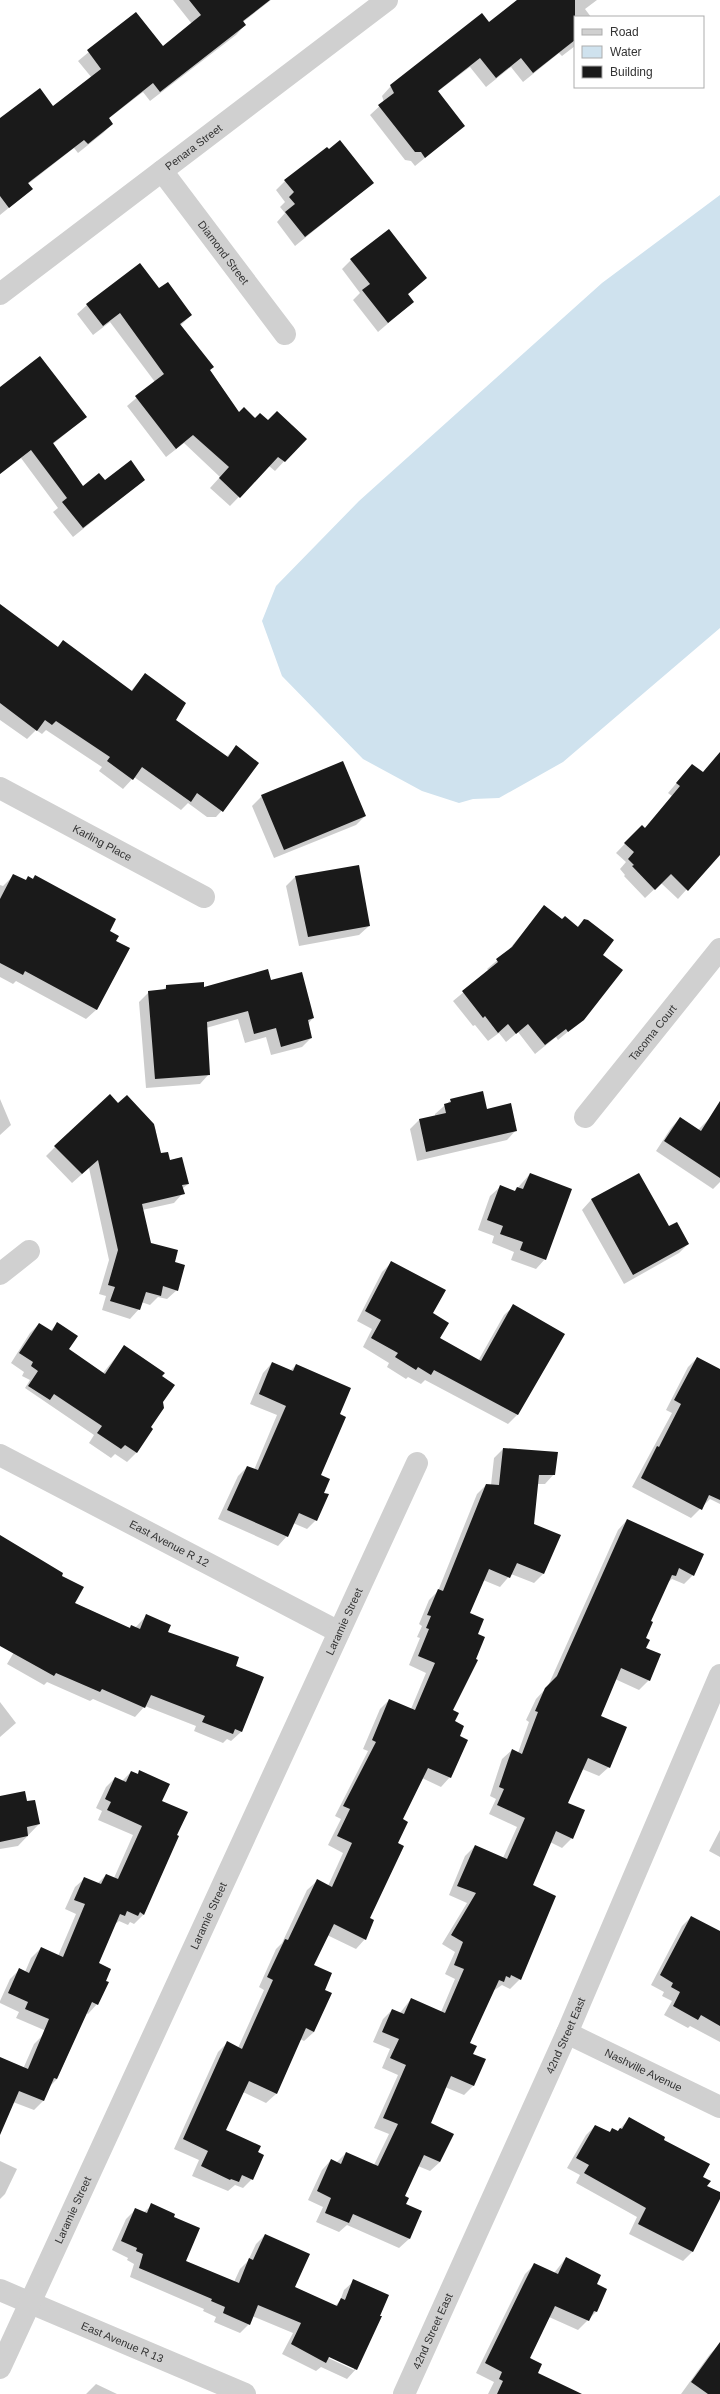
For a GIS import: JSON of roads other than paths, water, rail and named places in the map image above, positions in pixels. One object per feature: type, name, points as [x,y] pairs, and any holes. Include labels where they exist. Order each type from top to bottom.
[{"type":"street","name":"Penara Street","points":[[0,294],[387,0]]},
{"type":"street","name":"Diamond Street","points":[[162,171],[285,334]]},
{"type":"street","name":"Karling Place","points":[[0,788],[204,897]]},
{"type":"street","name":"Tacoma Court","points":[[585,1117],[720,950]]},
{"type":"street","points":[[0,1274],[29,1251]]},
{"type":"street","name":"East Avenue R 12","points":[[0,1455],[339,1632]]},
{"type":"street","name":"Laramie Street","points":[[0,2368],[32,2304],[417,1464]]},
{"type":"street","name":"42nd Street East","points":[[404,2394],[567,2033],[719,1679]]},
{"type":"street","name":"Nashville Avenue","points":[[567,2033],[720,2107]]},
{"type":"street","name":"East Avenue R 13","points":[[0,2290],[245,2394]]},
{"type":"water","points":[[720,195],[720,628],[563,762],[499,798],[473,799],[459,803],[422,791],[363,759],[282,676],[262,621],[276,586],[359,501],[602,283]]}]
